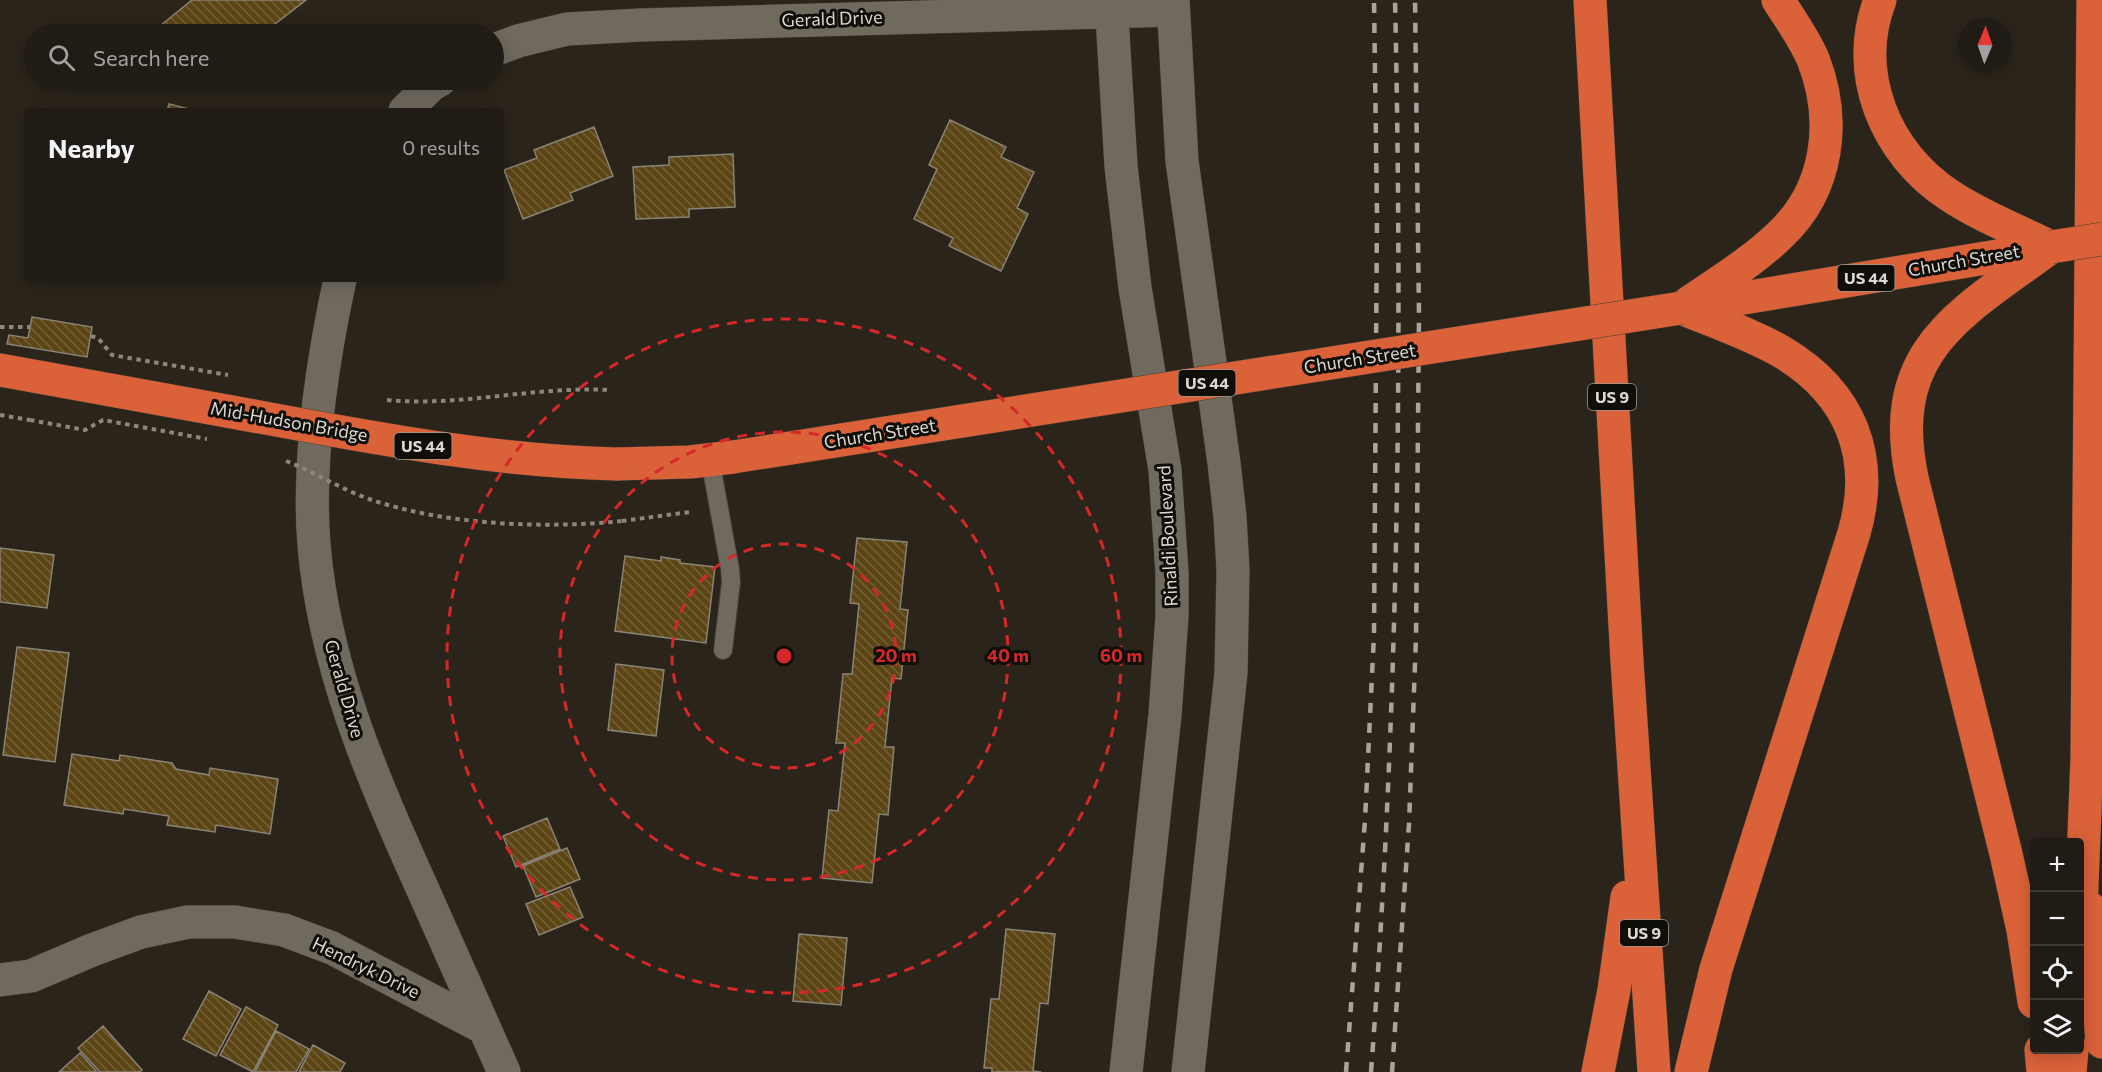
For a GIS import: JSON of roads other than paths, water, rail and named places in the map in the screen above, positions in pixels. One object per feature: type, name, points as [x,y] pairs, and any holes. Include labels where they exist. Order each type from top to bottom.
[{"type":"highway","name":"US 9","points":[[1590,0],[1635,794],[1654,1072]]},
{"type":"highway","points":[[1681,308],[1749,261],[1780,236],[1803,209],[1819,176],[1826,138],[1824,97],[1812,57],[1778,0]]},
{"type":"highway","points":[[1880,0],[1871,40],[1871,76],[1885,123],[1902,151],[1924,175],[1950,196],[2051,247],[1967,309],[1940,335],[1920,364],[1912,385],[1905,426],[1911,478],[2015,893],[2034,1000]]},
{"type":"highway","points":[[2081,892],[2089,613],[2093,0]]},
{"type":"highway","name":"Church Street","points":[[616,464],[651,464],[721,458],[1681,308],[2102,239]]},
{"type":"highway","points":[[1681,308],[1780,351],[1819,378],[1841,405],[1850,423],[1860,451],[1863,478],[1860,514],[1716,969],[1691,1072]]},
{"type":"highway","name":"Mid-Hudson Bridge","points":[[0,370],[444,450],[527,460],[616,464]]},
{"type":"highway","points":[[1598,1072],[1622,943],[1635,794]]},
{"type":"highway","points":[[2084,825],[2102,1042]]},
{"type":"highway","points":[[2041,1054],[2043,1072]]},
{"type":"highway","points":[[2070,1072],[2072,1054]]},
{"type":"street","name":"Gerald Drive","points":[[504,46],[567,29],[1173,5]]},
{"type":"street","points":[[1173,5],[1182,161],[1222,446],[1233,570],[1231,673],[1188,1072]]},
{"type":"street","name":"Rinaldi Boulevard","points":[[1111,6],[1125,208],[1162,453],[1170,522],[1172,573],[1172,627],[1166,715],[1126,1072]]},
{"type":"street","points":[[408,108],[426,90]]},
{"type":"street","name":"Gerald Drive","points":[[340,282],[319,406],[313,476],[314,544],[323,613],[340,685],[362,748],[390,817],[504,1072]]},
{"type":"street","name":"Hendryk Drive","points":[[0,980],[31,976],[141,932],[188,922],[235,922],[284,930],[332,948],[484,1028]]},
{"type":"lane","points":[[721,458],[719,508],[731,575],[723,650]]},
{"type":"railway","points":[[1346,1072],[1365,820],[1374,634],[1377,214],[1374,0]]},
{"type":"railway","points":[[1371,1072],[1393,670],[1398,402],[1395,0]]},
{"type":"railway","points":[[1392,1072],[1409,824],[1416,637],[1419,317],[1415,0]]}]
